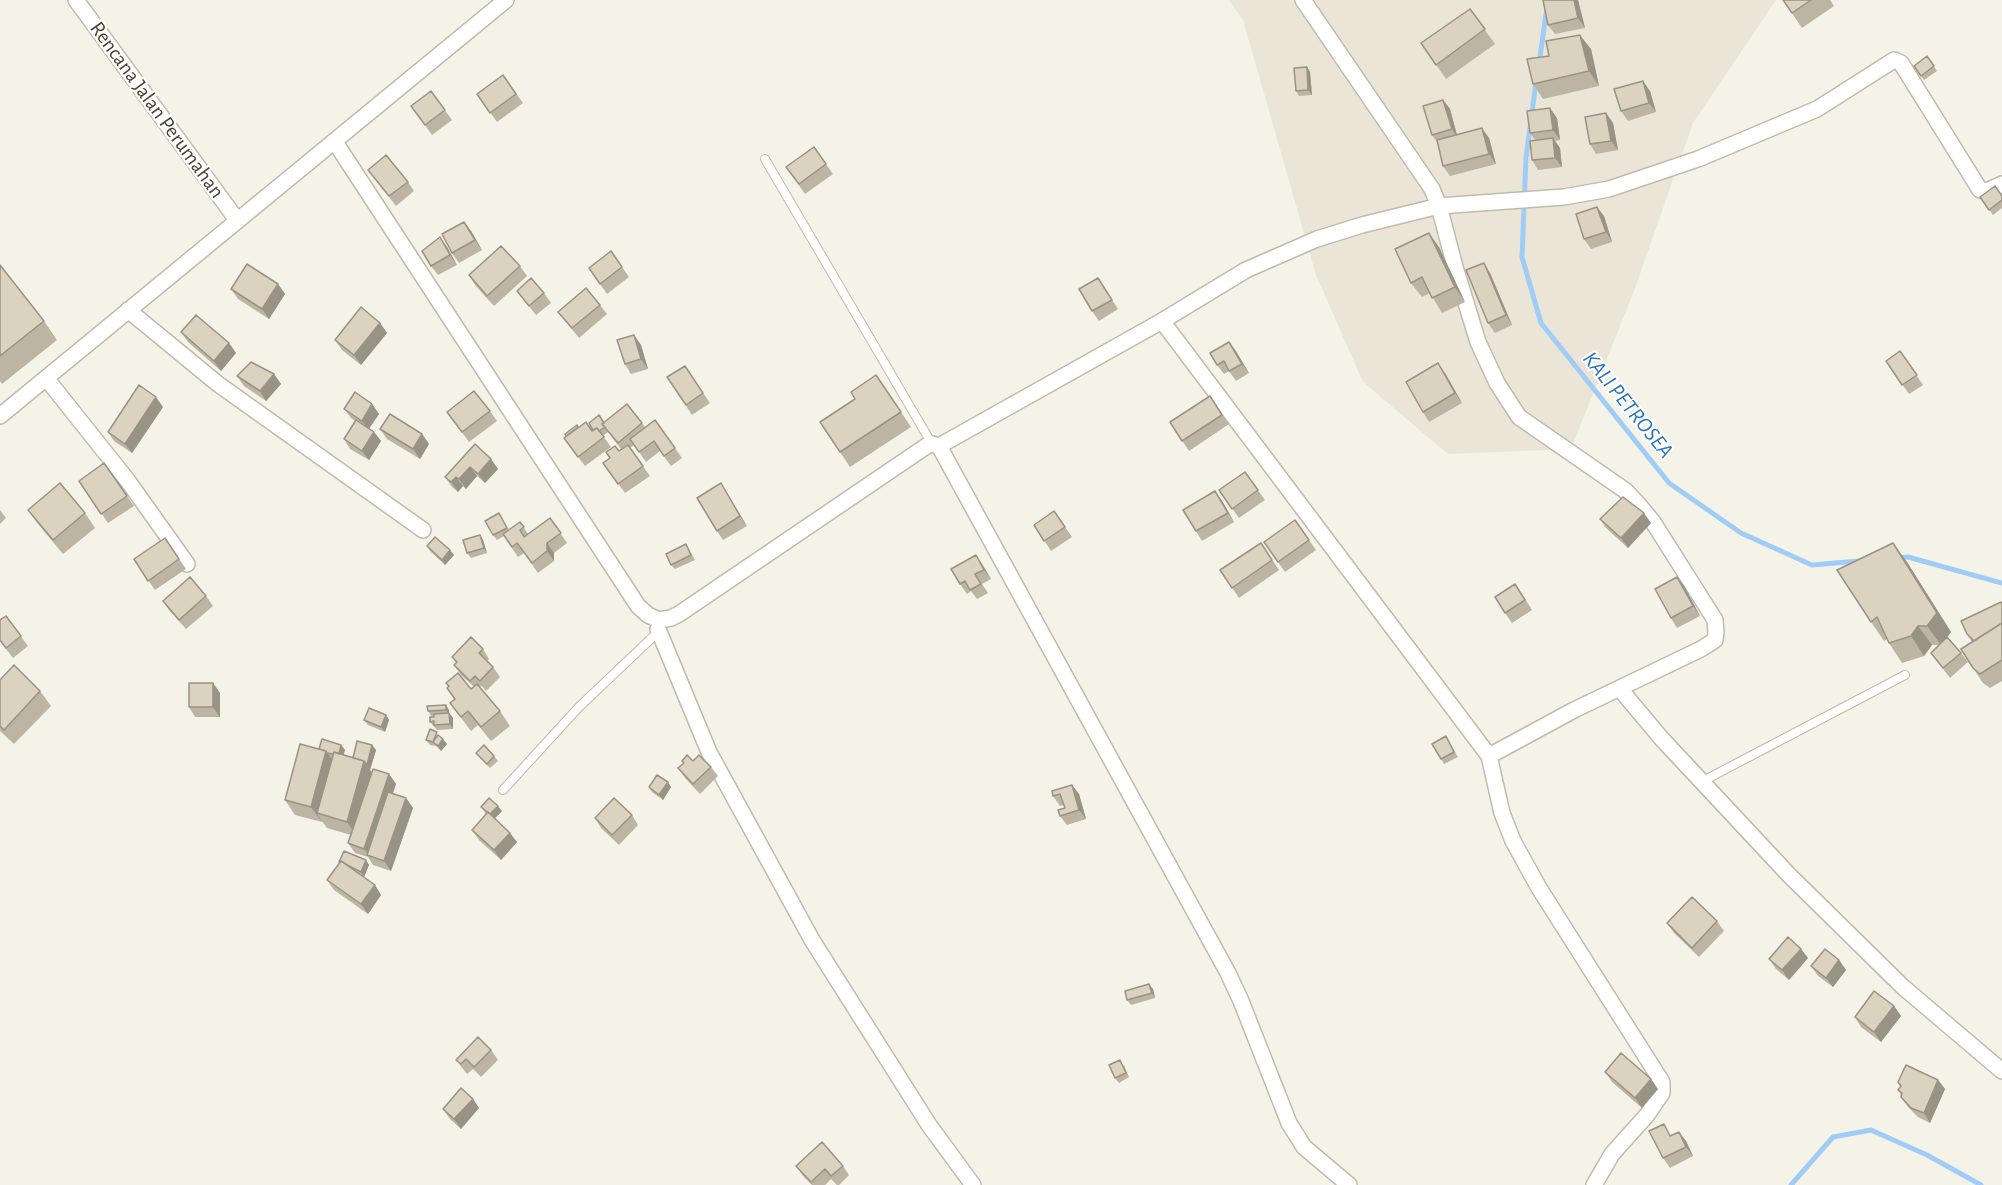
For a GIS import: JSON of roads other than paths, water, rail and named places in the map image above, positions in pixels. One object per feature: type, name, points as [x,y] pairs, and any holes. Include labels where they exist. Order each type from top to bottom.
[{"type":"street","name":"Rencana Jalan Perumahan","points":[[76,0],[237,220]]},
{"type":"street","points":[[0,416],[506,0]]},
{"type":"street","points":[[1303,0],[1426,177],[1438,206],[1478,342],[1502,392],[1520,417],[1626,491],[1653,522],[1715,620],[1715,640],[1701,649],[1574,710],[1489,756]]},
{"type":"street","points":[[659,624],[679,614],[919,451],[936,445],[1162,321],[1246,270],[1317,239],[1438,206],[1593,193],[1698,159],[1825,105],[1894,60],[1901,63],[1980,190],[1987,191],[2002,184]]},
{"type":"street","points":[[335,142],[638,606],[659,624],[709,752],[812,940],[930,1125],[973,1185]]},
{"type":"street","points":[[128,310],[218,384],[423,530]]},
{"type":"street","points":[[1162,321],[1489,756],[1502,813],[1513,841],[1539,888],[1662,1082],[1662,1093],[1647,1115],[1612,1154],[1594,1185]]},
{"type":"street","points":[[46,378],[128,482],[187,564]]},
{"type":"street","points":[[936,445],[1228,973],[1293,1130],[1304,1147],[1348,1185]]},
{"type":"street","points":[[1620,689],[1661,738],[1789,875],[1903,987],[2002,1071]]},
{"type":"lane","points":[[765,159],[936,445]]},
{"type":"lane","points":[[503,790],[579,707],[657,633],[659,624]]},
{"type":"lane","points":[[1702,781],[1905,675]]},
{"type":"waterway","name":"KALI PETROSEA","points":[[1539,64],[1548,0]]},
{"type":"waterway","name":"KALI PETROSEA","points":[[1536,82],[1526,158],[1522,257],[1541,323],[1669,483],[1741,533],[1812,565],[1859,561]]},
{"type":"waterway","name":"KALI PETROSEA","points":[[1898,558],[1908,557],[2002,583]]},
{"type":"waterway","points":[[1791,1185],[1833,1137],[1871,1130],[1927,1155],[1981,1185]]}]
